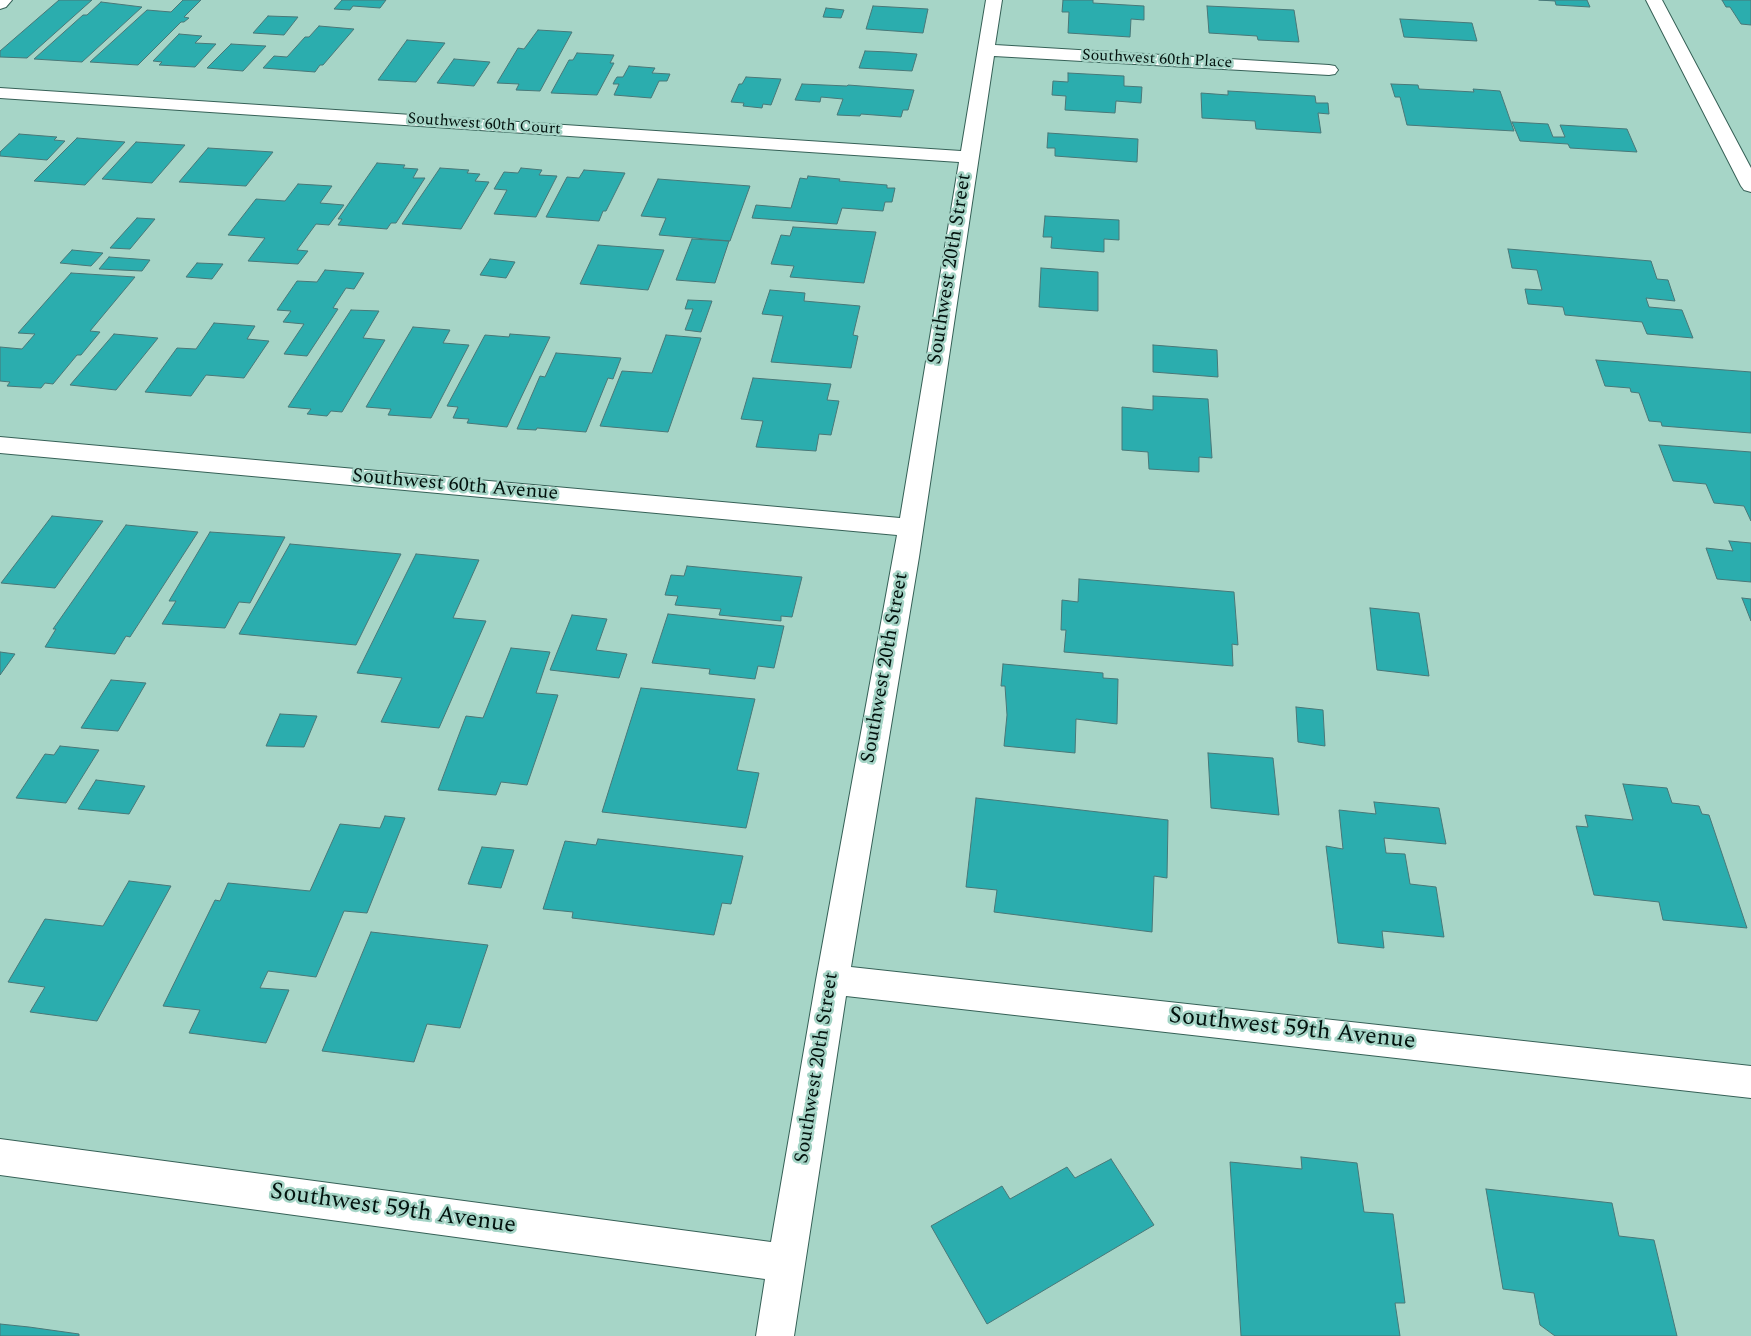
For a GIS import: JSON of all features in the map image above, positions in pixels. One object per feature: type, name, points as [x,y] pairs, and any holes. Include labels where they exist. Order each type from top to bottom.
[{"type":"street","points":[[0,4],[4,0]]},
{"type":"street","name":"Southwest 20th Street","points":[[775,1336],[832,980],[910,526],[994,0]]},
{"type":"street","points":[[1654,0],[1751,186]]},
{"type":"street","name":"Southwest 60th Place","points":[[986,50],[1329,70]]},
{"type":"street","name":"Southwest 60th Court","points":[[0,92],[968,157]]},
{"type":"street","name":"Southwest 60th Avenue","points":[[0,445],[910,526]]},
{"type":"street","name":"Southwest 59th Avenue","points":[[832,980],[1751,1082]]},
{"type":"street","name":"Southwest 59th Avenue","points":[[0,1156],[787,1263]]},
{"type":"building","points":[[59,0],[92,0],[27,58],[0,57],[0,51]]},
{"type":"building","points":[[183,0],[201,0],[184,17],[189,18],[181,22],[138,65],[90,62],[147,10],[171,12]]},
{"type":"building","points":[[342,0],[386,0],[380,8],[353,6],[350,10],[334,9]]},
{"type":"building","points":[[1063,0],[1093,0],[1093,3],[1144,6],[1144,20],[1131,19],[1130,37],[1068,33],[1069,12],[1062,12]]},
{"type":"building","points":[[1539,0],[1587,0],[1590,7],[1556,5],[1555,1]]},
{"type":"building","points":[[1722,0],[1751,0],[1751,25],[1741,24],[1730,7],[1726,7]]},
{"type":"building","points":[[101,2],[142,7],[82,62],[34,59],[83,15],[87,15]]},
{"type":"building","points":[[873,6],[928,9],[923,33],[866,29]]},
{"type":"building","points":[[1207,6],[1294,10],[1299,42],[1258,40],[1257,36],[1209,33]]},
{"type":"building","points":[[826,8],[844,10],[841,18],[823,17]]},
{"type":"building","points":[[268,16],[298,17],[284,35],[253,33]]},
{"type":"building","points":[[1400,19],[1472,23],[1477,41],[1404,37]]},
{"type":"building","points":[[319,26],[354,29],[315,72],[263,68],[274,56],[287,57],[305,37],[309,37]]},
{"type":"building","points":[[538,30],[572,32],[540,91],[516,90],[519,84],[497,83],[518,48],[524,49]]},
{"type":"building","points":[[179,34],[202,36],[195,43],[216,44],[195,67],[159,65],[162,62],[153,61]]},
{"type":"building","points":[[407,40],[445,43],[416,82],[378,80]]},
{"type":"building","points":[[231,44],[266,46],[243,71],[207,68]]},
{"type":"building","points":[[865,51],[917,54],[912,71],[859,68]]},
{"type":"building","points":[[577,53],[614,55],[610,63],[614,63],[597,95],[551,93],[569,60],[573,60]]},
{"type":"building","points":[[454,59],[490,62],[474,86],[437,83]]},
{"type":"building","points":[[629,66],[655,68],[652,73],[670,74],[667,81],[659,81],[651,98],[614,95],[619,84],[613,84],[615,80],[617,77],[623,77]]},
{"type":"building","points":[[1068,73],[1124,76],[1124,86],[1142,87],[1141,103],[1116,101],[1115,113],[1065,110],[1066,96],[1052,95],[1053,81],[1068,82]]},
{"type":"building","points":[[746,77],[781,79],[771,105],[763,104],[762,108],[743,106],[744,103],[731,102],[739,84],[742,84]]},
{"type":"building","points":[[802,84],[914,90],[908,110],[903,110],[901,117],[861,114],[860,116],[837,115],[843,99],[821,97],[820,102],[795,100]]},
{"type":"building","points":[[1391,84],[1418,85],[1419,89],[1474,92],[1473,89],[1500,91],[1514,131],[1407,125],[1400,97],[1395,97]]},
{"type":"building","points":[[1228,91],[1315,96],[1316,103],[1328,103],[1329,114],[1318,113],[1321,133],[1256,129],[1255,121],[1202,118],[1201,93],[1228,95]]},
{"type":"building","points":[[1512,122],[1548,124],[1553,137],[1565,137],[1560,125],[1627,129],[1637,152],[1570,148],[1568,144],[1520,141]]},
{"type":"building","points":[[1048,133],[1138,139],[1137,162],[1055,156],[1055,148],[1047,148]]},
{"type":"building","points":[[19,134],[57,137],[54,140],[65,141],[47,160],[0,156],[0,152]]},
{"type":"building","points":[[77,138],[125,142],[85,185],[34,181]]},
{"type":"building","points":[[136,142],[185,145],[152,183],[102,179]]},
{"type":"building","points":[[208,148],[273,152],[246,186],[179,182]]},
{"type":"building","points":[[377,163],[405,165],[403,168],[418,169],[413,178],[425,178],[396,223],[391,223],[387,229],[338,225],[342,219],[338,219]]},
{"type":"building","points":[[440,168],[469,170],[467,173],[480,174],[475,181],[489,182],[461,229],[402,224]]},
{"type":"building","points":[[521,168],[542,170],[539,175],[557,176],[536,217],[494,214],[507,190],[494,189],[504,172],[518,173]]},
{"type":"building","points":[[584,170],[625,173],[599,221],[546,217],[567,177],[579,178]]},
{"type":"building","points":[[808,176],[887,185],[887,188],[895,188],[892,202],[885,202],[883,211],[842,208],[837,224],[752,218],[756,205],[791,208],[800,178],[807,179]]},
{"type":"building","points":[[658,179],[750,186],[730,241],[659,235],[666,218],[641,216]]},
{"type":"building","points":[[298,184],[332,186],[320,203],[344,205],[329,225],[316,224],[297,250],[308,251],[298,264],[248,261],[265,238],[228,235],[256,199],[285,201]]},
{"type":"building","points":[[1045,216],[1119,220],[1119,240],[1104,239],[1104,252],[1051,248],[1052,237],[1043,237]]},
{"type":"building","points":[[137,218],[155,219],[130,249],[110,248]]},
{"type":"building","points":[[793,227],[876,232],[864,283],[790,277],[794,266],[771,264],[781,235],[790,236]]},
{"type":"building","points":[[692,239],[729,241],[715,283],[676,280]]},
{"type":"building","points":[[598,245],[664,250],[648,290],[580,284]]},
{"type":"building","points":[[1508,249],[1651,261],[1657,279],[1668,280],[1675,301],[1646,298],[1649,307],[1682,310],[1693,338],[1647,334],[1642,322],[1565,315],[1563,307],[1528,304],[1525,289],[1542,290],[1537,270],[1512,268]]},
{"type":"building","points":[[72,250],[103,253],[91,266],[60,263]]},
{"type":"building","points":[[109,257],[150,260],[142,271],[99,269]]},
{"type":"building","points":[[490,259],[515,262],[506,278],[480,275]]},
{"type":"building","points":[[197,263],[223,264],[212,279],[186,277]]},
{"type":"building","points":[[1041,268],[1098,272],[1098,311],[1039,307]]},
{"type":"building","points":[[325,270],[364,273],[354,289],[346,288],[333,308],[338,309],[307,356],[284,354],[304,324],[283,322],[291,311],[277,310],[297,281],[317,282]]},
{"type":"building","points":[[71,273],[135,277],[90,331],[100,332],[81,355],[77,355],[53,384],[45,383],[41,388],[7,386],[10,382],[0,381],[0,347],[22,349],[35,334],[18,333]]},
{"type":"building","points":[[770,290],[805,293],[804,301],[860,306],[853,335],[858,336],[851,368],[771,362],[783,316],[762,314]]},
{"type":"building","points":[[688,300],[712,301],[701,332],[685,330],[693,309],[685,309]]},
{"type":"building","points":[[351,310],[379,311],[363,338],[385,340],[342,412],[331,411],[327,416],[307,414],[311,409],[288,407]]},
{"type":"building","points":[[214,323],[255,326],[247,339],[269,341],[244,378],[206,375],[191,396],[145,392],[177,348],[196,349]]},
{"type":"building","points":[[413,327],[450,330],[443,343],[469,345],[431,418],[388,415],[391,409],[366,407]]},
{"type":"building","points":[[114,334],[158,338],[116,390],[70,385]]},
{"type":"building","points":[[510,334],[550,337],[507,427],[467,423],[469,419],[453,418],[458,407],[447,406],[485,335],[509,337]]},
{"type":"building","points":[[666,335],[701,338],[668,432],[600,426],[622,371],[652,373]]},
{"type":"building","points":[[1153,345],[1217,350],[1218,377],[1153,372]]},
{"type":"building","points":[[556,353],[621,358],[613,379],[608,378],[586,432],[537,428],[536,430],[517,429],[540,376],[545,377]]},
{"type":"building","points":[[1596,360],[1751,372],[1751,433],[1662,426],[1661,422],[1649,421],[1639,393],[1631,392],[1630,388],[1605,386]]},
{"type":"building","points":[[753,378],[831,384],[827,400],[839,401],[831,435],[819,434],[816,451],[756,447],[763,421],[741,419]]},
{"type":"building","points":[[1153,396],[1208,399],[1212,458],[1199,457],[1199,472],[1149,469],[1148,452],[1122,450],[1122,407],[1153,410]]},
{"type":"building","points":[[1659,445],[1751,452],[1751,521],[1744,506],[1714,503],[1706,484],[1673,481]]},
{"type":"building","points":[[52,516],[103,521],[55,588],[1,583]]},
{"type":"building","points":[[126,525],[198,532],[130,637],[126,636],[115,654],[45,647],[56,629],[53,629]]},
{"type":"building","points":[[210,532],[285,537],[250,603],[239,602],[225,628],[162,624],[176,601],[169,601]]},
{"type":"building","points":[[1729,541],[1751,543],[1751,582],[1717,579],[1706,548],[1733,551]]},
{"type":"building","points":[[290,544],[401,554],[356,645],[239,634]]},
{"type":"building","points":[[416,554],[479,560],[453,618],[486,621],[439,728],[381,722],[402,678],[357,673]]},
{"type":"building","points":[[687,566],[802,577],[792,617],[781,616],[781,621],[719,615],[721,609],[675,605],[678,596],[665,595],[671,575],[684,576]]},
{"type":"building","points":[[1079,579],[1234,592],[1238,645],[1232,644],[1233,666],[1064,652],[1066,630],[1061,630],[1062,600],[1078,602]]},
{"type":"building","points":[[1742,598],[1751,599],[1751,621]]},
{"type":"building","points":[[1370,608],[1419,613],[1429,676],[1377,670]]},
{"type":"building","points":[[668,614],[784,626],[774,668],[758,666],[755,679],[709,674],[710,669],[652,663]]},
{"type":"building","points":[[572,615],[607,619],[596,650],[627,654],[619,678],[550,670]]},
{"type":"building","points":[[511,648],[550,652],[536,693],[558,695],[527,785],[501,782],[496,795],[438,790],[466,716],[483,718]]},
{"type":"building","points":[[0,652],[15,654],[0,675]]},
{"type":"building","points":[[1003,664],[1103,673],[1103,678],[1118,679],[1117,724],[1076,719],[1075,753],[1004,746],[1007,715],[1005,686],[1001,686]]},
{"type":"building","points":[[111,680],[146,683],[118,731],[81,728]]},
{"type":"building","points":[[641,688],[755,699],[737,770],[759,773],[746,828],[602,812]]},
{"type":"building","points":[[1296,707],[1323,710],[1325,746],[1298,742]]},
{"type":"building","points":[[280,714],[317,716],[304,747],[266,746]]},
{"type":"building","points":[[60,746],[99,750],[66,803],[16,798],[45,754],[54,755]]},
{"type":"building","points":[[1208,753],[1273,758],[1279,815],[1211,808]]},
{"type":"building","points":[[96,780],[145,786],[129,814],[78,809]]},
{"type":"building","points":[[1623,784],[1667,788],[1672,803],[1699,806],[1702,814],[1709,815],[1747,928],[1663,920],[1659,902],[1594,895],[1576,826],[1588,827],[1585,815],[1633,820]]},
{"type":"building","points":[[976,798],[1168,820],[1167,878],[1154,876],[1152,932],[994,912],[997,890],[966,887]]},
{"type":"building","points":[[1374,802],[1439,808],[1446,844],[1384,838],[1386,853],[1405,854],[1410,884],[1436,887],[1444,937],[1382,931],[1384,948],[1338,943],[1326,846],[1343,849],[1339,810],[1376,814]]},
{"type":"building","points":[[385,816],[405,818],[367,913],[344,911],[316,977],[268,971],[260,988],[289,990],[266,1043],[189,1033],[200,1010],[163,1006],[215,900],[220,901],[228,883],[310,891],[340,824],[380,828]]},
{"type":"building","points":[[598,839],[743,856],[731,904],[722,903],[714,935],[572,918],[573,912],[543,909],[565,841],[596,845]]},
{"type":"building","points":[[482,847],[514,850],[501,888],[468,884]]},
{"type":"building","points":[[129,881],[171,886],[97,1021],[30,1012],[45,987],[8,982],[45,919],[103,926]]},
{"type":"building","points":[[371,932],[488,945],[460,1028],[427,1024],[414,1062],[322,1051]]},
{"type":"building","points":[[1301,1157],[1357,1163],[1364,1212],[1393,1214],[1405,1303],[1395,1303],[1400,1336],[1241,1336],[1230,1162],[1302,1169]]},
{"type":"building","points":[[1111,1159],[1154,1225],[987,1324],[931,1226],[1002,1186],[1010,1199],[1067,1167],[1075,1178]]},
{"type":"building","points":[[1486,1189],[1612,1203],[1619,1236],[1654,1240],[1677,1336],[1555,1336],[1540,1325],[1534,1293],[1503,1289]]},
{"type":"building","points":[[0,1324],[79,1334],[79,1336],[0,1336]]}]
